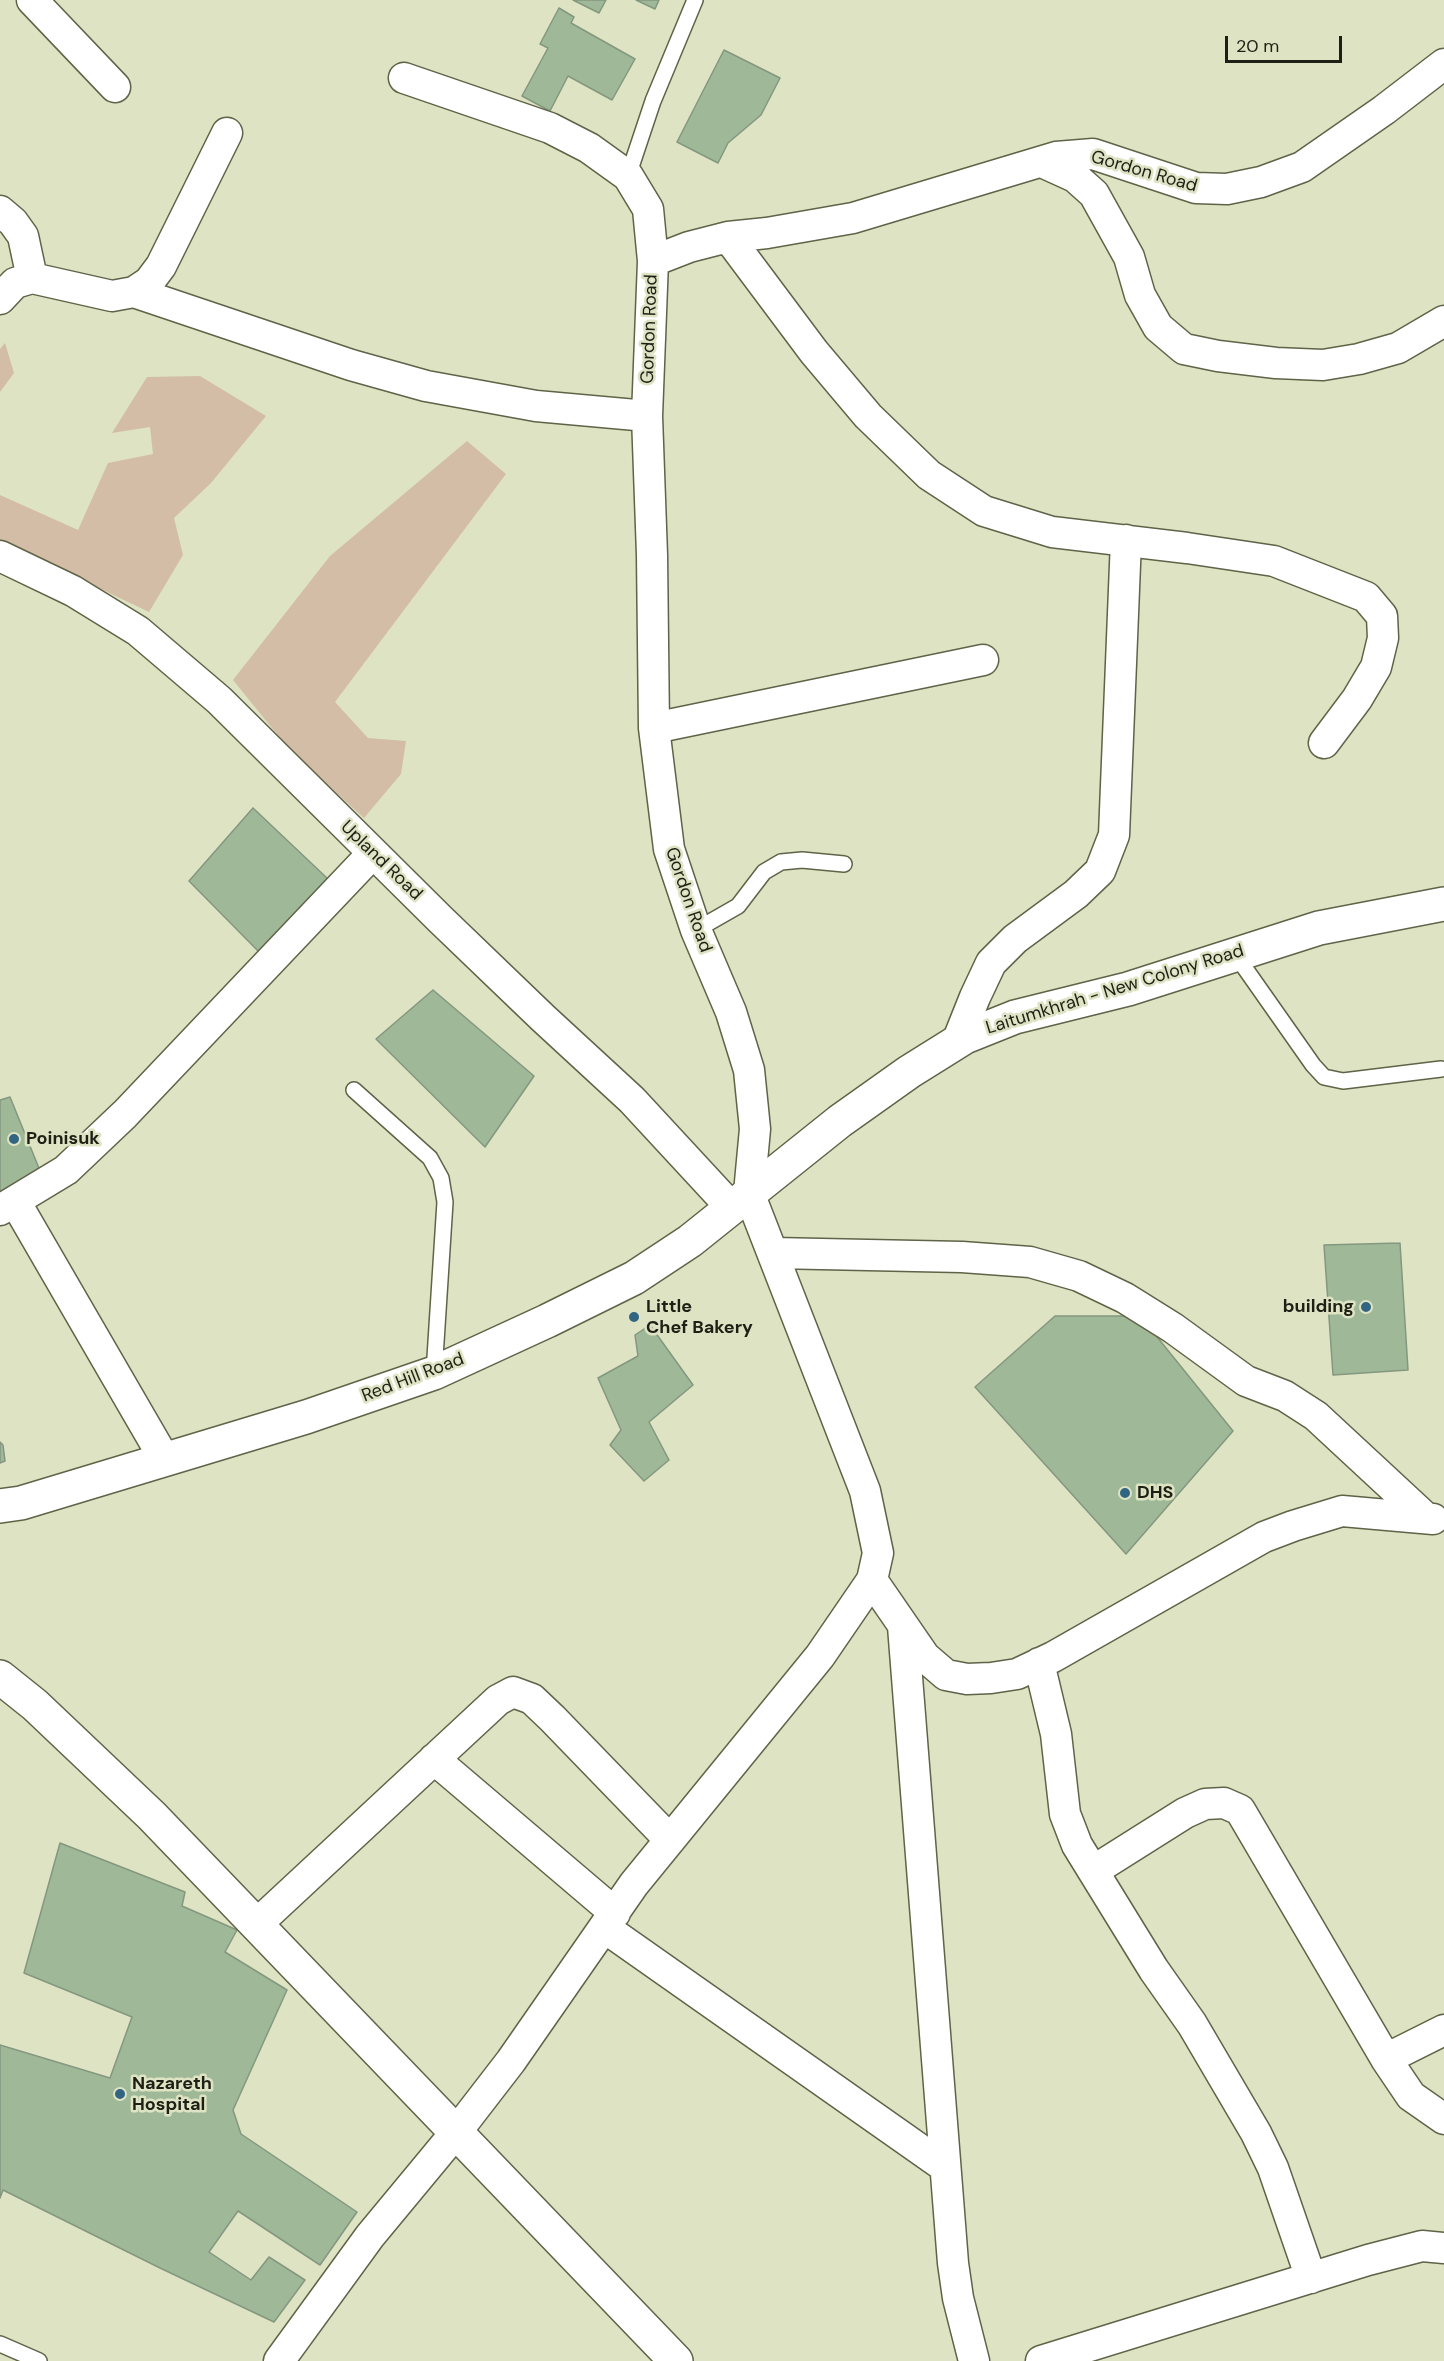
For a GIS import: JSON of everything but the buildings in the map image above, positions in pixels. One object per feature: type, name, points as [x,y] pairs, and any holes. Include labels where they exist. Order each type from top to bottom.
[{"type":"street","points":[[32,0],[116,87]]},
{"type":"street","name":"Gordon Road","points":[[740,1200],[755,1130],[749,1070],[730,1012],[696,930],[669,849],[654,728],[652,555],[647,416],[653,261],[688,247],[728,237],[767,233],[853,218],[1056,157],[1093,154],[1196,188],[1227,189],[1261,182],[1302,167],[1384,110],[1444,64]]},
{"type":"street","points":[[404,78],[550,128],[589,148],[628,176],[648,209],[653,261]]},
{"type":"street","points":[[0,299],[15,283],[32,278],[112,296],[134,292],[149,282],[161,266],[226,133]]},
{"type":"street","points":[[1042,162],[1075,177],[1094,194],[1129,257],[1140,295],[1158,327],[1184,349],[1264,362],[1323,365],[1359,359],[1398,348],[1444,321]]},
{"type":"street","points":[[0,211],[13,222],[23,236],[32,278]]},
{"type":"street","points":[[728,237],[814,352],[868,416],[929,476],[984,511],[1052,532],[1274,561],[1366,597],[1382,616],[1383,638],[1376,667],[1358,699],[1324,743]]},
{"type":"street","points":[[134,292],[351,365],[426,386],[536,406],[647,416]]},
{"type":"street","points":[[957,1042],[992,963],[1015,939],[1076,894],[1100,871],[1114,835],[1126,540]]},
{"type":"street","name":"Upland Road","points":[[0,556],[73,591],[138,631],[219,700],[543,1018],[740,1200]]},
{"type":"street","points":[[654,728],[983,660]]},
{"type":"street","points":[[165,1460],[8,1207],[66,1170],[125,1114],[373,853]]},
{"type":"street","name":"Laitumkhrah - New Colony Road","points":[[786,1163],[840,1121],[957,1042],[1015,1017],[1128,989],[1319,928],[1444,904]]},
{"type":"street","name":"Red Hill Road","points":[[0,1506],[21,1503],[306,1417],[434,1373],[547,1322],[633,1278],[690,1241],[786,1163]]},
{"type":"street","points":[[279,2361],[370,2236],[457,2131],[511,2061],[634,1884],[820,1656],[872,1580],[878,1553],[865,1491],[801,1330],[774,1253],[740,1200]]},
{"type":"street","points":[[774,1253],[962,1257],[1030,1262],[1079,1276],[1135,1304],[1173,1328],[1246,1381],[1285,1396],[1316,1416],[1435,1519]]},
{"type":"street","points":[[872,1580],[925,1657],[946,1675],[967,1679],[991,1678],[1017,1674],[1039,1663],[1264,1536],[1342,1511],[1435,1519]]},
{"type":"street","points":[[903,1626],[953,2263],[958,2298],[974,2361]]},
{"type":"street","points":[[1039,1663],[1056,1734],[1065,1814],[1077,1845],[1154,1971],[1192,2024],[1256,2133],[1273,2168],[1311,2278]]},
{"type":"street","points":[[0,1677],[35,1705],[152,1815],[676,2361]]},
{"type":"street","points":[[257,1924],[498,1700],[513,1692],[532,1699],[670,1840]]},
{"type":"street","points":[[434,1759],[610,1920],[945,2167]]},
{"type":"street","points":[[1093,1871],[1205,1804],[1224,1803],[1240,1810],[1386,2059],[1411,2096],[1444,2119]]},
{"type":"street","points":[[1386,2059],[1444,2030]]},
{"type":"street","points":[[1041,2361],[1368,2260],[1422,2246],[1444,2248]]},
{"type":"lane","points":[[628,176],[653,101],[695,0]]},
{"type":"lane","points":[[696,930],[738,906],[764,872],[781,862],[802,860],[844,864]]},
{"type":"lane","points":[[1235,954],[1313,1065],[1324,1077],[1343,1081],[1441,1069]]},
{"type":"lane","points":[[354,1090],[430,1158],[441,1178],[445,1202],[434,1373]]},
{"type":"lane","points":[[0,2344],[39,2361]]},
{"type":"shaded area","points":[[5,343],[14,373],[0,392],[0,349]]},
{"type":"shaded area","points":[[200,376],[266,416],[211,483],[174,518],[183,555],[149,612],[0,541],[0,495],[78,530],[108,463],[153,454],[150,427],[112,433],[147,377]]},
{"type":"shaded area","points":[[467,441],[506,474],[335,702],[368,738],[406,741],[401,774],[364,818],[293,754],[233,680],[330,556]]},
{"type":"place","name":"Poinisuk","points":[[14,1139]]},
{"type":"place","name":"building","points":[[1366,1307]]},
{"type":"place","name":"Little Chef Bakery","points":[[634,1317]]},
{"type":"place","name":"DHS","points":[[1125,1493]]},
{"type":"place","name":"Nazareth Hospital","points":[[120,2094]]}]
